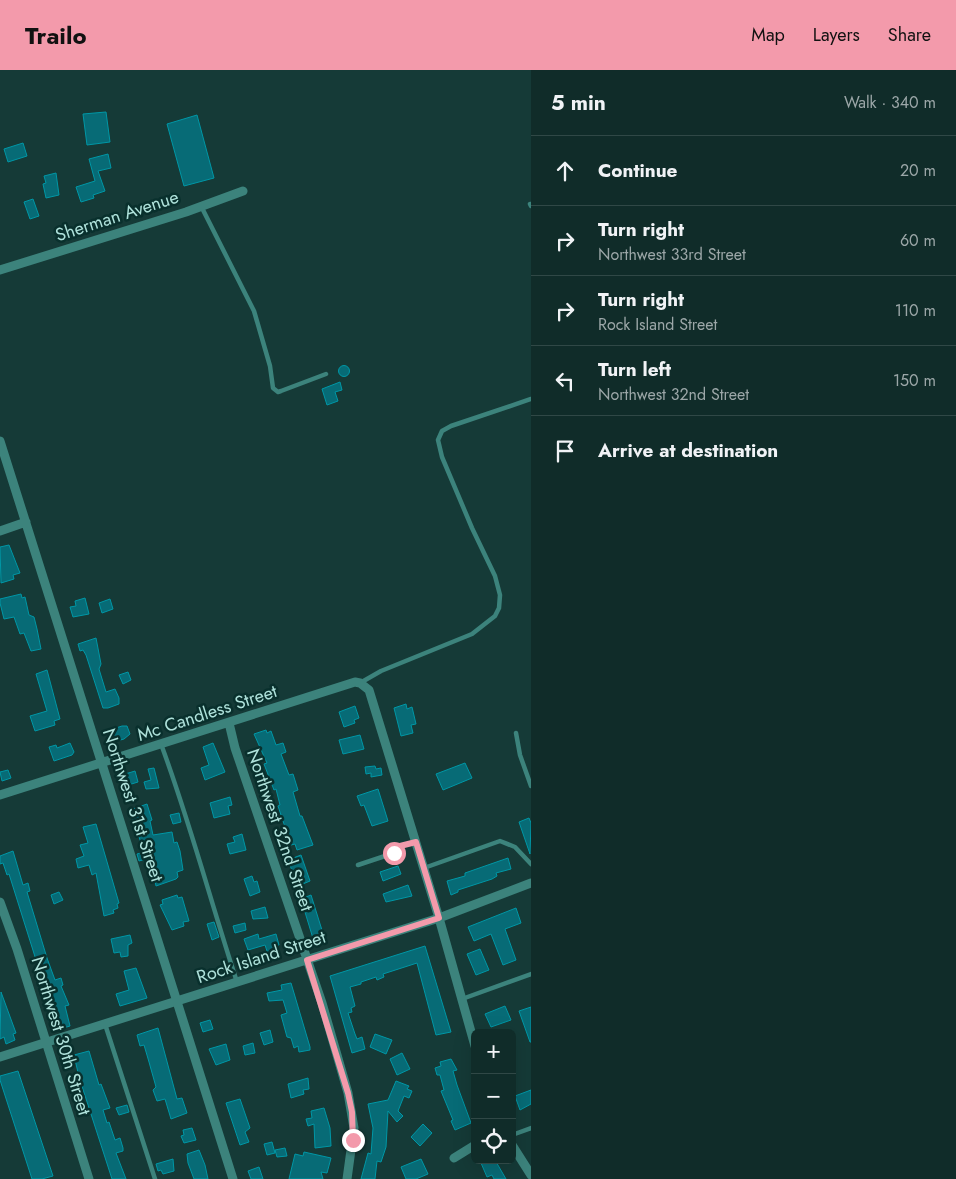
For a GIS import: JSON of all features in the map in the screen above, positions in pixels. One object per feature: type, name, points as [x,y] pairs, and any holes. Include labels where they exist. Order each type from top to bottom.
[{"type":"street","name":"Sherman Avenue","points":[[0,270],[243,191]]},
{"type":"street","name":"Northwest 31st Street","points":[[0,441],[233,1179]]},
{"type":"street","points":[[0,531],[26,522]]},
{"type":"street","name":"Mc Candless Street","points":[[0,795],[355,682],[363,685]]},
{"type":"street","points":[[363,685],[369,690],[439,918],[471,1031]]},
{"type":"street","name":"Northwest 32nd Street","points":[[229,723],[235,748],[307,960],[352,1112],[353,1134],[347,1179]]},
{"type":"street","name":"Rock Island Street","points":[[0,1057],[439,918],[531,883]]},
{"type":"street","name":"Northwest 30th Street","points":[[0,902],[17,949],[89,1179]]},
{"type":"street","points":[[454,1158],[471,1147]]},
{"type":"street","points":[[516,1151],[531,1175]]},
{"type":"lane","points":[[201,206],[254,311],[270,366],[273,388],[281,392],[326,374]]},
{"type":"lane","points":[[363,685],[381,671],[472,634],[495,616],[499,608],[500,596],[495,576],[442,457],[438,440],[442,431],[451,426],[531,399]]},
{"type":"lane","points":[[516,733],[520,755],[531,786]]},
{"type":"lane","points":[[161,744],[180,795],[192,841],[237,982]]},
{"type":"lane","points":[[424,868],[500,841],[515,847],[531,864]]},
{"type":"lane","points":[[358,865],[394,853],[400,846],[416,842]]},
{"type":"lane","points":[[462,998],[531,974]]},
{"type":"lane","points":[[105,1024],[155,1179]]},
{"type":"lane","points":[[516,1134],[531,1128]]},
{"type":"building","points":[[106,112],[110,142],[87,145],[83,114]]},
{"type":"building","points":[[197,115],[214,178],[184,186],[167,124]]},
{"type":"building","points":[[23,143],[27,156],[8,162],[4,149]]},
{"type":"building","points":[[108,154],[111,168],[98,171],[105,191],[93,195],[94,198],[81,202],[76,187],[95,181],[89,159]]},
{"type":"building","points":[[56,173],[59,195],[46,198],[43,184],[46,183],[44,176]]},
{"type":"building","points":[[33,199],[39,216],[30,219],[24,202]]},
{"type":"building","points":[[344,365],[350,371],[344,377],[338,371]]},
{"type":"building","points":[[340,382],[342,390],[335,392],[338,401],[327,405],[322,389]]},
{"type":"building","points":[[9,545],[20,573],[13,575],[14,579],[1,583],[0,547]]},
{"type":"building","points":[[21,594],[22,598],[25,597],[29,615],[34,617],[41,649],[31,651],[24,633],[20,634],[14,617],[4,619],[0,599]]},
{"type":"building","points":[[85,598],[89,614],[73,617],[70,607],[76,606],[75,601]]},
{"type":"building","points":[[110,599],[113,609],[102,613],[99,603]]},
{"type":"building","points":[[96,638],[101,664],[99,669],[106,692],[115,689],[119,698],[119,704],[108,708],[103,708],[86,655],[83,650],[80,651],[78,644]]},
{"type":"building","points":[[47,670],[60,719],[54,721],[55,725],[35,731],[30,716],[47,711],[36,674]]},
{"type":"building","points":[[128,672],[131,680],[123,684],[119,675]]},
{"type":"building","points":[[406,704],[407,709],[412,707],[416,724],[411,725],[413,733],[401,736],[394,708]]},
{"type":"building","points":[[355,706],[359,718],[354,720],[355,723],[344,727],[339,712]]},
{"type":"building","points":[[127,726],[130,734],[124,739],[113,742],[110,730]]},
{"type":"building","points":[[266,730],[267,733],[271,731],[276,745],[283,743],[286,752],[281,754],[289,775],[293,774],[298,790],[293,792],[300,816],[302,816],[313,845],[297,850],[295,844],[291,845],[278,806],[280,805],[276,789],[274,790],[264,764],[267,763],[254,734]]},
{"type":"building","points":[[360,735],[364,749],[343,754],[339,740]]},
{"type":"building","points":[[70,743],[74,752],[72,755],[54,761],[49,747],[56,745],[57,748]]},
{"type":"building","points":[[213,743],[225,772],[205,780],[201,768],[209,765],[203,747]]},
{"type":"building","points":[[465,763],[472,778],[443,790],[436,774]]},
{"type":"building","points":[[375,766],[376,769],[381,768],[382,775],[371,777],[371,773],[366,774],[365,767]]},
{"type":"building","points":[[154,768],[159,788],[146,789],[144,782],[151,780],[148,769]]},
{"type":"building","points":[[8,770],[11,778],[2,781],[0,772]]},
{"type":"building","points":[[135,771],[138,782],[125,786],[122,775]]},
{"type":"building","points":[[378,789],[388,821],[372,826],[364,805],[361,806],[357,796]]},
{"type":"building","points":[[230,797],[232,805],[228,806],[230,814],[214,818],[210,803]]},
{"type":"building","points":[[147,804],[152,820],[150,821],[153,835],[172,832],[174,843],[177,842],[180,851],[183,870],[177,872],[178,877],[176,879],[156,886],[150,858],[139,861],[137,854],[144,852],[130,810]]},
{"type":"building","points":[[179,813],[181,822],[173,824],[170,815]]},
{"type":"building","points":[[529,818],[531,823],[530,854],[519,822]]},
{"type":"building","points":[[96,824],[119,903],[117,904],[118,908],[113,910],[114,913],[104,916],[96,873],[92,875],[89,865],[78,868],[76,859],[84,856],[80,845],[88,843],[83,827]]},
{"type":"building","points":[[242,834],[246,850],[230,854],[227,844],[235,842],[233,837]]},
{"type":"building","points":[[13,851],[23,885],[28,883],[30,891],[27,892],[55,980],[61,978],[63,985],[61,986],[69,1005],[65,1006],[70,1026],[60,1029],[53,1014],[9,874],[7,875],[3,863],[0,864],[0,856]]},
{"type":"building","points":[[301,855],[310,881],[298,886],[288,860]]},
{"type":"building","points":[[508,858],[511,869],[496,873],[497,876],[492,879],[458,890],[458,892],[451,895],[447,881],[465,876],[465,873]]},
{"type":"building","points":[[398,866],[401,874],[383,881],[380,872]]},
{"type":"building","points":[[252,876],[254,882],[257,881],[260,892],[250,896],[244,879]]},
{"type":"building","points":[[408,885],[412,896],[386,902],[383,894]]},
{"type":"building","points":[[59,892],[63,900],[54,904],[51,895]]},
{"type":"building","points":[[177,895],[178,898],[182,897],[189,921],[183,922],[184,926],[172,930],[160,905],[163,904],[162,900]]},
{"type":"building","points":[[311,895],[326,943],[315,945],[301,899]]},
{"type":"building","points":[[265,907],[268,918],[253,919],[251,911]]},
{"type":"building","points":[[516,908],[521,923],[505,929],[516,960],[503,965],[491,934],[474,941],[468,927]]},
{"type":"building","points":[[214,922],[219,937],[212,940],[207,924]]},
{"type":"building","points":[[245,923],[246,930],[235,933],[233,926]]},
{"type":"building","points":[[258,934],[259,939],[276,934],[279,945],[273,947],[274,952],[268,954],[265,945],[248,950],[244,939]]},
{"type":"building","points":[[130,935],[132,943],[128,945],[128,956],[121,957],[120,952],[114,953],[111,939]]},
{"type":"building","points":[[425,946],[451,1032],[436,1035],[417,963],[383,974],[384,977],[377,980],[376,977],[350,987],[355,1006],[351,1008],[352,1012],[348,1013],[357,1039],[362,1037],[365,1049],[352,1053],[330,976]]},
{"type":"building","points":[[480,949],[489,970],[476,975],[467,954]]},
{"type":"building","points":[[136,968],[147,998],[120,1006],[116,994],[129,990],[124,971]]},
{"type":"building","points":[[291,983],[310,1050],[299,1052],[298,1046],[294,1048],[291,1038],[287,1037],[281,1015],[287,1013],[283,1000],[269,1001],[267,993],[282,990],[281,985]]},
{"type":"building","points":[[1,992],[16,1033],[13,1034],[15,1040],[6,1044],[4,1037],[0,1039]]},
{"type":"building","points":[[505,1006],[511,1020],[491,1027],[485,1014]]},
{"type":"building","points":[[531,1007],[531,1042],[530,1042],[519,1011]]},
{"type":"building","points":[[210,1020],[213,1029],[203,1032],[200,1023]]},
{"type":"building","points":[[158,1028],[177,1099],[182,1098],[187,1113],[171,1119],[165,1099],[157,1101],[153,1090],[156,1087],[144,1045],[140,1046],[137,1035]]},
{"type":"building","points":[[270,1030],[273,1042],[264,1045],[260,1033]]},
{"type":"building","points":[[375,1034],[392,1040],[386,1054],[370,1047]]},
{"type":"building","points":[[253,1043],[255,1053],[245,1055],[243,1046]]},
{"type":"building","points":[[226,1044],[230,1060],[216,1065],[209,1049]]},
{"type":"building","points":[[89,1051],[99,1085],[101,1084],[110,1108],[103,1110],[107,1123],[109,1122],[115,1140],[120,1138],[123,1148],[123,1151],[116,1153],[126,1179],[112,1179],[79,1077],[74,1055]]},
{"type":"building","points":[[402,1053],[410,1069],[397,1075],[390,1059]]},
{"type":"building","points":[[451,1059],[457,1070],[453,1071],[471,1123],[455,1130],[441,1091],[444,1090],[440,1075],[437,1075],[435,1068],[441,1066],[440,1062]]},
{"type":"building","points":[[18,1071],[53,1176],[32,1179],[0,1080],[0,1076]]},
{"type":"building","points":[[308,1078],[309,1089],[303,1090],[304,1094],[291,1098],[288,1084]]},
{"type":"building","points":[[396,1081],[409,1086],[407,1089],[412,1091],[409,1098],[404,1096],[398,1111],[403,1116],[397,1122],[388,1111],[386,1147],[381,1162],[377,1161],[375,1179],[361,1179],[368,1153],[371,1154],[373,1128],[368,1104],[388,1100]]},
{"type":"building","points":[[531,1090],[531,1104],[520,1110],[516,1096]]},
{"type":"building","points":[[240,1099],[250,1128],[245,1132],[249,1142],[240,1145],[226,1103]]},
{"type":"building","points":[[127,1105],[129,1112],[119,1115],[116,1108]]},
{"type":"building","points":[[324,1108],[330,1128],[331,1146],[315,1148],[314,1124],[308,1126],[306,1119],[312,1118],[311,1111]]},
{"type":"building","points":[[423,1124],[432,1133],[420,1146],[411,1137]]},
{"type":"building","points":[[192,1128],[196,1140],[184,1143],[181,1136],[184,1135],[183,1130]]},
{"type":"building","points":[[272,1142],[275,1153],[267,1155],[264,1144]]},
{"type":"building","points":[[285,1148],[287,1156],[277,1157],[275,1150]]},
{"type":"building","points":[[199,1150],[208,1179],[194,1179],[188,1163],[187,1154]]},
{"type":"building","points":[[304,1152],[331,1158],[327,1173],[321,1172],[323,1179],[289,1179],[295,1154],[303,1156]]},
{"type":"building","points":[[173,1159],[174,1171],[163,1174],[161,1170],[158,1171],[156,1164]]},
{"type":"building","points":[[421,1159],[428,1174],[416,1179],[406,1179],[401,1167]]},
{"type":"building","points":[[481,1164],[497,1164],[506,1179],[494,1179],[492,1175],[487,1177]]},
{"type":"building","points":[[259,1167],[263,1179],[251,1179],[248,1171]]},
{"type":"route","points":[[353,1140],[354,1128],[348,1093],[307,960],[439,918],[416,842],[400,846],[394,853]]}]
